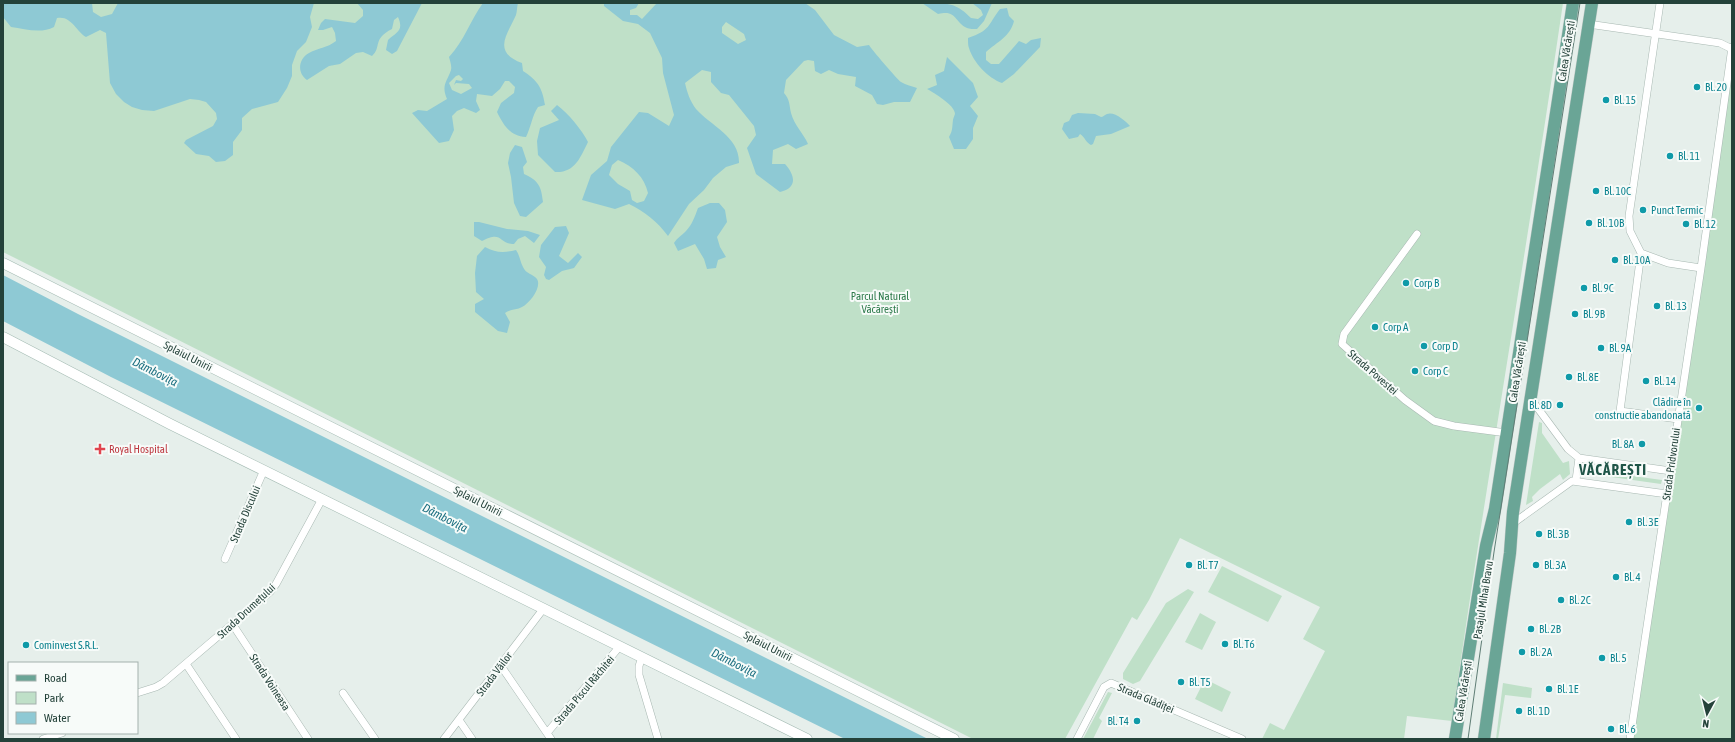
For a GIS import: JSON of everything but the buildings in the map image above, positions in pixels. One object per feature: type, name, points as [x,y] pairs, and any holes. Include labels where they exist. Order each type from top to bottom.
[{"type":"main road","name":"Calea Văcărești","points":[[1455,739],[1486,546],[1495,509],[1573,3]]},
{"type":"main road","name":"Calea Văcărești","points":[[1484,739],[1510,553],[1513,512],[1592,3]]},
{"type":"main road","name":"Splaiul Unirii","points":[[3,263],[954,739]]},
{"type":"main road","points":[[3,337],[170,424],[807,739]]},
{"type":"main road","name":"Pasajul Mihai Bravu","points":[[1462,739],[1487,579],[1495,509]]},
{"type":"main road","name":"Pasajul Mihai Bravu","points":[[1477,739],[1500,580],[1513,512]]},
{"type":"street","points":[[1660,3],[1629,216],[1630,231],[1641,253],[1620,411],[1678,419]]},
{"type":"street","points":[[1588,24],[1720,43],[1732,48]]},
{"type":"street","name":"Strada Pridvorului","points":[[1630,739],[1701,268],[1732,48]]},
{"type":"street","name":"Strada Povestei","points":[[1418,234],[1344,334],[1342,344],[1405,400],[1434,421],[1454,426],[1507,433]]},
{"type":"street","points":[[1641,253],[1664,262],[1701,268]]},
{"type":"street","points":[[1530,399],[1568,449],[1579,458],[1671,471]]},
{"type":"street","points":[[1576,480],[1579,458]]},
{"type":"street","name":"Strada Discului","points":[[225,559],[264,470]]},
{"type":"street","points":[[1512,524],[1567,483],[1576,480],[1667,494]]},
{"type":"street","name":"Strada Drumețului","points":[[138,693],[160,685],[233,625],[272,589],[322,498]]},
{"type":"street","name":"Strada Văilor","points":[[444,739],[544,608]]},
{"type":"street","name":"Strada Voineasa","points":[[233,625],[308,739]]},
{"type":"street","name":"Strada Piscul Răchitei","points":[[549,736],[620,646]]},
{"type":"street","points":[[642,657],[639,666],[639,675],[658,739]]},
{"type":"street","points":[[186,664],[236,739]]},
{"type":"street","points":[[501,666],[549,736]]},
{"type":"street","name":"Strada Glădiței","points":[[1077,739],[1104,687],[1111,683],[1242,739]]},
{"type":"street","points":[[343,693],[375,739]]},
{"type":"street","points":[[459,720],[472,739]]},
{"type":"street","points":[[43,739],[59,734]]},
{"type":"green space","name":"Parcul Natural Văcărești","points":[[3,3],[1563,3],[1452,721],[1407,716],[1404,739],[1262,739],[1270,723],[1284,730],[1325,651],[1303,639],[1320,607],[1180,538],[1149,600],[1137,620],[1132,617],[1065,739],[973,739],[3,252]]},
{"type":"green space","points":[[1732,57],[1732,739],[1632,739]]},
{"type":"green space","points":[[1539,422],[1542,423],[1542,433],[1563,463],[1569,461],[1570,474],[1563,480],[1560,474],[1540,489],[1532,497],[1533,501],[1526,505]]},
{"type":"green space","points":[[1588,470],[1662,480],[1661,484],[1590,474],[1588,473]]},
{"type":"green space","points":[[1222,566],[1282,596],[1268,622],[1208,592]]},
{"type":"green space","points":[[1188,589],[1194,592],[1140,681],[1133,684],[1123,679],[1123,673],[1166,603]]},
{"type":"green space","points":[[1200,613],[1216,622],[1202,650],[1185,642]]},
{"type":"green space","points":[[1205,679],[1231,692],[1222,712],[1195,699]]},
{"type":"green space","points":[[1503,683],[1532,688],[1531,698],[1505,695],[1498,739],[1496,739]]},
{"type":"green space","points":[[1108,692],[1112,693],[1099,718],[1102,721],[1093,739],[1083,739]]},
{"type":"water","points":[[3,3],[92,3],[93,12],[101,17],[112,14],[118,3],[314,3],[310,17],[312,27],[306,42],[297,51],[292,65],[292,76],[287,88],[278,102],[252,109],[242,118],[242,130],[233,142],[233,155],[225,161],[216,162],[209,156],[196,154],[184,143],[186,140],[213,126],[217,119],[216,113],[206,102],[190,99],[154,111],[132,107],[116,94],[110,83],[106,33],[100,30],[86,37],[70,21],[62,18],[57,18],[54,27],[44,30],[11,27],[3,17]]},
{"type":"water","points":[[357,3],[422,3],[397,51],[392,54],[386,50],[388,40],[399,31],[400,22],[398,17],[394,20],[392,29],[382,36],[375,53],[372,56],[363,52],[356,53],[340,64],[329,66],[307,80],[300,70],[301,62],[305,56],[336,41],[335,33],[332,27],[318,30],[321,23],[325,19],[355,23],[363,16],[363,10]]},
{"type":"water","points":[[483,3],[518,3],[516,15],[504,42],[505,48],[507,54],[513,59],[522,63],[523,71],[536,81],[541,89],[545,105],[538,107],[526,137],[516,135],[505,126],[497,112],[501,103],[514,93],[515,87],[509,81],[505,81],[500,89],[492,96],[477,94],[476,101],[480,110],[476,113],[464,108],[457,111],[452,116],[454,130],[449,141],[439,143],[412,113],[418,110],[427,111],[447,99],[445,94],[445,84],[451,68],[449,57],[459,44]],"holes":[[[459,75],[463,79],[461,81],[456,80],[454,85],[456,83],[469,84],[472,88],[461,94],[452,90],[449,83]]]},
{"type":"water","points":[[604,3],[639,3],[636,8],[630,10],[630,15],[637,15],[642,19],[657,3],[805,3],[815,10],[834,35],[857,47],[869,45],[901,82],[917,88],[910,102],[894,102],[883,105],[877,104],[872,95],[855,86],[856,77],[838,74],[829,70],[821,74],[815,71],[814,61],[804,61],[786,80],[784,93],[788,100],[794,122],[808,144],[796,149],[788,144],[773,150],[772,164],[785,164],[793,177],[790,187],[780,192],[756,174],[747,148],[756,135],[754,126],[729,95],[721,93],[711,82],[711,72],[702,70],[685,83],[689,96],[696,109],[730,139],[738,154],[739,163],[726,167],[713,178],[704,190],[689,204],[668,236],[650,217],[629,204],[615,209],[582,200],[591,175],[607,161],[611,147],[639,112],[648,113],[669,126],[674,115],[663,73],[662,58],[650,33],[638,24],[623,21],[604,6]],"holes":[[[726,22],[744,34],[746,40],[738,44],[722,33],[722,27]],[[618,160],[629,166],[641,177],[648,193],[644,201],[637,203],[632,200],[630,191],[618,184],[609,175],[612,165]]]},
{"type":"water","points":[[922,3],[949,4],[960,8],[971,18],[978,19],[983,15],[981,10],[972,3],[992,3],[984,21],[977,29],[970,29],[960,23],[949,13],[938,14]]},
{"type":"water","points":[[1007,8],[1009,16],[1014,21],[1012,27],[1003,39],[986,52],[986,60],[991,64],[999,64],[1019,41],[1026,44],[1031,40],[1041,38],[1040,47],[1014,74],[1002,83],[986,73],[974,59],[969,47],[968,38],[985,30],[1000,9]]},
{"type":"water","points":[[947,57],[973,83],[978,97],[970,106],[978,116],[973,128],[973,139],[966,149],[954,149],[949,137],[955,114],[952,107],[927,89],[937,85],[935,75],[944,71]]},
{"type":"water","points":[[557,105],[566,112],[588,142],[576,163],[572,167],[562,172],[555,172],[538,155],[537,141],[540,128],[559,120],[551,111]]},
{"type":"water","points":[[1078,113],[1095,114],[1102,117],[1110,113],[1123,119],[1130,126],[1111,134],[1096,136],[1093,144],[1091,145],[1080,134],[1078,137],[1069,139],[1062,129],[1064,123],[1069,121],[1072,115]]},
{"type":"water","points":[[515,145],[522,147],[527,162],[523,167],[524,174],[536,182],[540,188],[543,202],[526,217],[520,216],[514,203],[508,163],[510,153]]},
{"type":"water","points":[[710,203],[719,203],[725,210],[727,222],[717,237],[720,247],[726,257],[718,260],[716,268],[707,269],[704,259],[695,244],[678,251],[674,243],[690,226],[698,208]]},
{"type":"water","points":[[474,222],[507,229],[528,231],[540,235],[534,243],[525,236],[518,239],[514,244],[505,242],[497,237],[482,241],[474,236]]},
{"type":"water","points":[[566,226],[569,233],[559,256],[568,263],[578,253],[582,257],[574,268],[562,271],[549,280],[546,279],[544,275],[546,267],[539,257],[541,245],[555,227]]},
{"type":"water","points":[[485,247],[500,252],[516,250],[524,269],[535,277],[538,282],[537,290],[525,305],[505,313],[510,322],[507,333],[498,331],[475,312],[475,304],[484,299],[476,292],[475,273],[477,256]]},
{"type":"water","name":"Dâmbovița","points":[[3,275],[78,314],[928,739],[845,739],[111,377],[3,321]]},
{"type":"tram line","points":[[1468,739],[1494,552],[1580,3]]},
{"type":"place","name":"Bl. 20","points":[[1697,87]]},
{"type":"place","name":"Bl. 15","points":[[1606,100]]},
{"type":"place","name":"Bl. 11","points":[[1670,156]]},
{"type":"place","name":"Bl. 10C","points":[[1596,191]]},
{"type":"place","name":"Punct Termic","points":[[1643,210]]},
{"type":"place","name":"Bl. 10B","points":[[1589,223]]},
{"type":"place","name":"Bl. 12","points":[[1686,224]]},
{"type":"place","name":"Bl. 10A","points":[[1615,260]]},
{"type":"place","name":"Corp B","points":[[1406,283]]},
{"type":"place","name":"Bl. 9C","points":[[1584,288]]},
{"type":"place","name":"Bl. 13","points":[[1657,306]]},
{"type":"place","name":"Bl. 9B","points":[[1575,314]]},
{"type":"place","name":"Corp A","points":[[1375,327]]},
{"type":"place","name":"Corp D","points":[[1424,346]]},
{"type":"place","name":"Bl. 9A","points":[[1601,348]]},
{"type":"place","name":"Corp C","points":[[1415,371]]},
{"type":"place","name":"Bl. 8E","points":[[1569,377]]},
{"type":"place","name":"Bl. 14","points":[[1646,381]]},
{"type":"place","name":"Bl. 8D","points":[[1560,405]]},
{"type":"place","name":"Clădire în constructie abandonată","points":[[1699,408]]},
{"type":"place","name":"Bl. 8A","points":[[1642,444]]},
{"type":"place","name":"Royal Hospital","points":[[100,449]]},
{"type":"place","name":"Bl. 3E","points":[[1629,522]]},
{"type":"place","name":"Bl. 3B","points":[[1539,534]]},
{"type":"place","name":"Bl. T7","points":[[1189,565]]},
{"type":"place","name":"Bl. 3A","points":[[1536,565]]},
{"type":"place","name":"Bl. 4","points":[[1616,577]]},
{"type":"place","name":"Bl. 2C","points":[[1561,600]]},
{"type":"place","name":"Bl. 2B","points":[[1531,629]]},
{"type":"place","name":"Bl. T6","points":[[1225,644]]},
{"type":"place","name":"Cominvest S.R.L.","points":[[26,645]]},
{"type":"place","name":"Bl. 2A","points":[[1522,652]]},
{"type":"place","name":"Bl. 5","points":[[1602,658]]},
{"type":"place","name":"Bl. T5","points":[[1181,682]]},
{"type":"place","name":"Bl. 1E","points":[[1549,689]]},
{"type":"place","name":"Bl. 1D","points":[[1519,711]]},
{"type":"place","name":"Bl. T4","points":[[1137,721]]},
{"type":"place","name":"Bl. 6","points":[[1611,729]]},
{"type":"district","name":"VĂCĂREȘTI","points":[[1613,470]]}]
